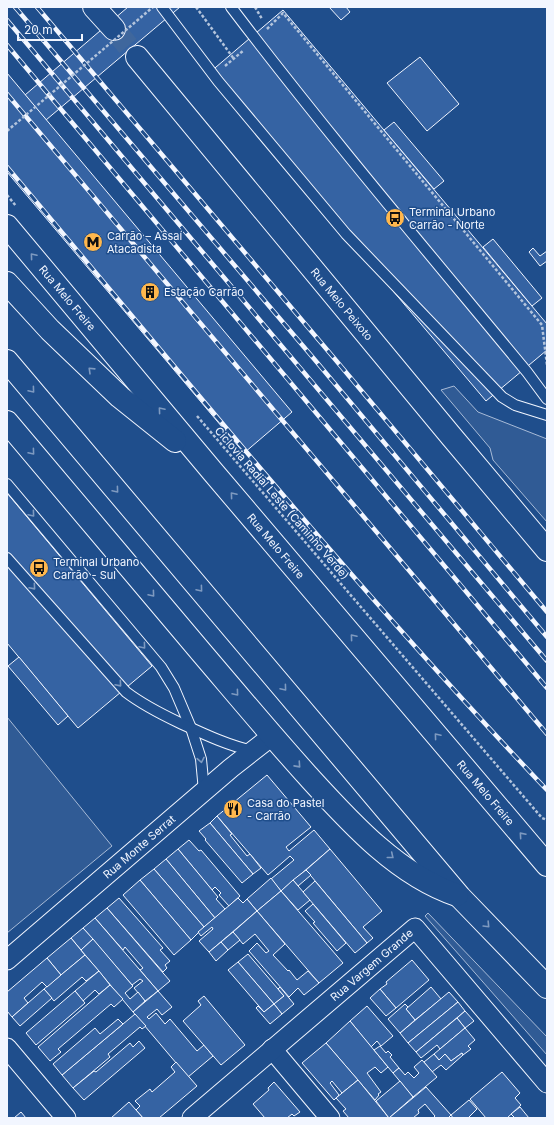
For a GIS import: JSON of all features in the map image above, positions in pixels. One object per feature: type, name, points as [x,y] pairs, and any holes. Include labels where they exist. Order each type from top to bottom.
[{"type":"main road","points":[[94,7],[114,29]]},
{"type":"main road","name":"Rua Melo Peixoto","points":[[137,57],[547,550]]},
{"type":"main road","name":"Rua Melo Freire","points":[[7,226],[213,472],[547,865]]},
{"type":"main road","points":[[7,283],[50,330],[120,396],[213,472]]},
{"type":"main road","points":[[7,361],[460,896],[547,987]]},
{"type":"main road","points":[[7,422],[272,736],[333,803],[372,841],[413,874],[439,889],[460,896]]},
{"type":"street","name":"Rua Monte Serrat","points":[[7,960],[231,768],[272,736]]},
{"type":"street","name":"Rua Vargem Grande","points":[[192,1118],[415,928],[547,1083]]},
{"type":"street","points":[[7,1048],[66,1118]]},
{"type":"street","points":[[272,1049],[330,1118]]},
{"type":"lane","points":[[162,7],[218,81],[346,234],[502,397],[515,405],[547,415]]},
{"type":"lane","points":[[231,7],[255,39],[527,372],[547,399]]},
{"type":"lane","points":[[7,484],[161,667],[174,688],[191,728],[201,759],[204,791]]},
{"type":"lane","points":[[7,558],[126,692],[142,705],[221,742],[236,748],[253,751]]},
{"type":"path","points":[[7,132],[153,7]]},
{"type":"path","points":[[196,7],[234,59],[283,13],[542,325],[547,365]]},
{"type":"path","points":[[7,195],[17,207]]},
{"type":"path","name":"Ciclovia Radial Leste (Caminho Verde)","points":[[194,413],[542,818],[547,820]]},
{"type":"shaded area","points":[[454,386],[478,412],[547,439],[547,522],[493,460],[490,448],[441,390]]},
{"type":"shaded area","points":[[7,717],[112,846],[7,933]]},
{"type":"shaded area","points":[[428,913],[547,1037],[547,1055],[425,916]]},
{"type":"building","points":[[128,7],[180,7],[46,120],[25,95]]},
{"type":"building","points":[[329,7],[346,7],[350,12],[341,20]]},
{"type":"building","name":"Terminal Urbano Carrão - Norte","points":[[283,10],[547,324],[547,350],[486,401],[209,73]]},
{"type":"building","points":[[420,57],[459,104],[427,131],[387,83]]},
{"type":"building","name":"Estação Carrão","points":[[7,73],[292,412],[244,453],[7,172]]},
{"type":"building","points":[[394,122],[444,181],[434,189],[384,130]]},
{"type":"building","points":[[493,239],[542,298],[532,306],[483,247]]},
{"type":"building","points":[[533,248],[540,256],[547,251],[547,261],[540,266],[529,252]]},
{"type":"building","name":"Terminal Urbano Carrão - Sul","points":[[7,493],[152,666],[78,728],[7,643]]},
{"type":"building","points":[[19,657],[68,716],[58,725],[8,666]]},
{"type":"building","points":[[267,775],[311,827],[286,847],[289,851],[314,830],[330,849],[281,891],[271,879],[294,860],[290,856],[268,875],[217,816]]},
{"type":"building","points":[[217,816],[247,856],[250,854],[261,868],[253,874],[210,823]]},
{"type":"building","points":[[210,823],[253,874],[242,883],[199,831]]},
{"type":"building","points":[[189,840],[199,851],[201,850],[240,896],[229,906],[219,895],[221,893],[215,887],[212,890],[178,849]]},
{"type":"building","points":[[178,849],[218,897],[216,899],[225,909],[215,918],[166,859]]},
{"type":"building","points":[[330,849],[382,911],[363,927],[373,938],[367,943],[306,870]]},
{"type":"building","points":[[166,859],[215,918],[204,927],[154,869]]},
{"type":"building","points":[[154,869],[204,927],[191,940],[140,880]]},
{"type":"building","points":[[306,870],[311,875],[298,886],[293,880]]},
{"type":"building","points":[[271,878],[281,891],[257,911],[247,899]]},
{"type":"building","points":[[140,880],[191,940],[174,955],[123,895]]},
{"type":"building","points":[[293,880],[310,900],[298,910],[281,891]]},
{"type":"building","points":[[315,881],[367,943],[355,953],[303,892]]},
{"type":"building","points":[[281,891],[343,963],[319,983],[257,911]]},
{"type":"building","points":[[119,898],[163,948],[160,950],[170,961],[165,965],[167,968],[163,972],[107,908]]},
{"type":"building","points":[[238,898],[243,903],[247,899],[257,911],[209,952],[199,941],[213,929],[212,927],[201,936],[198,932]]},
{"type":"building","points":[[313,904],[346,943],[337,951],[313,923],[315,922],[305,911]]},
{"type":"building","points":[[107,908],[170,981],[158,991],[140,970],[143,968],[125,947],[123,950],[95,918]]},
{"type":"building","points":[[257,911],[285,944],[273,955],[297,980],[308,971],[319,983],[304,995],[298,988],[289,997],[249,951],[257,943],[266,953],[269,951],[255,934],[243,944],[233,932]]},
{"type":"building","points":[[95,918],[158,991],[145,1001],[134,988],[143,981],[140,979],[132,985],[83,928]]},
{"type":"building","points":[[83,928],[93,939],[81,950],[71,938]]},
{"type":"building","points":[[233,932],[240,940],[228,950],[221,942]]},
{"type":"building","points":[[71,938],[85,955],[61,975],[47,958]]},
{"type":"building","points":[[93,939],[133,986],[125,993],[130,999],[138,992],[145,1001],[133,1012],[81,950]]},
{"type":"building","points":[[221,942],[228,950],[216,961],[209,952]]},
{"type":"building","points":[[248,954],[284,996],[274,1004],[238,962]]},
{"type":"building","points":[[85,955],[99,971],[86,981],[82,977],[54,1001],[44,989]]},
{"type":"building","points":[[47,958],[61,975],[47,987],[42,982],[24,998],[28,1003],[12,1017],[7,1011],[7,992]]},
{"type":"building","points":[[412,960],[429,980],[396,1008],[380,989]]},
{"type":"building","points":[[238,962],[274,1004],[264,1012],[228,970]]},
{"type":"building","points":[[99,971],[110,985],[99,994],[95,990],[83,1001],[75,991]]},
{"type":"building","points":[[110,985],[123,999],[114,1007],[111,1004],[58,1049],[61,1052],[50,1061],[38,1047]]},
{"type":"building","points":[[280,987],[294,1004],[282,1014],[274,1004],[284,996],[278,989]]},
{"type":"building","points":[[431,987],[441,999],[415,1020],[406,1009]]},
{"type":"building","points":[[44,989],[52,998],[20,1026],[12,1017]]},
{"type":"building","points":[[380,989],[396,1008],[386,1016],[370,998]]},
{"type":"building","points":[[75,991],[85,1003],[36,1045],[26,1033]]},
{"type":"building","points":[[158,991],[172,1007],[162,1015],[157,1009],[147,1017],[149,1019],[156,1013],[165,1024],[170,1019],[197,1051],[204,1045],[213,1056],[188,1077],[133,1012]]},
{"type":"building","points":[[449,992],[458,1002],[408,1043],[400,1033]]},
{"type":"building","points":[[204,996],[245,1045],[221,1065],[183,1021],[201,1005],[198,1001]]},
{"type":"building","points":[[458,1002],[465,1011],[416,1052],[408,1043]]},
{"type":"building","points":[[274,1004],[282,1014],[270,1024],[256,1008],[258,1006],[264,1012]]},
{"type":"building","points":[[405,1004],[408,1007],[406,1009],[415,1020],[400,1033],[388,1019]]},
{"type":"building","points":[[367,1006],[393,1036],[381,1046],[377,1041],[371,1047],[350,1021]]},
{"type":"building","points":[[465,1011],[474,1021],[465,1028],[457,1018]]},
{"type":"building","points":[[135,1014],[146,1026],[142,1029],[140,1027],[108,1054],[110,1057],[73,1088],[62,1075]]},
{"type":"building","points":[[457,1018],[465,1028],[440,1049],[437,1045],[421,1058],[416,1052]]},
{"type":"building","points":[[118,1019],[123,1024],[62,1075],[53,1064],[95,1028],[100,1034]]},
{"type":"building","points":[[350,1021],[388,1067],[381,1073],[375,1067],[367,1073],[381,1092],[375,1100],[326,1043]]},
{"type":"building","points":[[465,1028],[475,1040],[468,1046],[471,1049],[463,1055],[462,1053],[451,1061],[445,1054],[439,1060],[434,1054]]},
{"type":"building","points":[[139,1041],[145,1048],[84,1100],[73,1088],[94,1071],[96,1072],[130,1043],[133,1047]]},
{"type":"building","points":[[326,1043],[358,1080],[342,1093],[332,1081],[330,1083],[339,1095],[334,1100],[302,1063]]},
{"type":"building","points":[[380,1046],[386,1053],[388,1051],[392,1055],[390,1057],[399,1068],[393,1073],[374,1050]]},
{"type":"building","points":[[462,1053],[463,1055],[446,1070],[441,1065],[432,1072],[424,1062],[434,1054],[439,1060],[445,1054],[451,1061]]},
{"type":"building","points":[[422,1060],[437,1077],[413,1097],[393,1073],[399,1068],[405,1075],[408,1072],[414,1078],[419,1073],[414,1067]]},
{"type":"building","points":[[176,1062],[197,1086],[159,1118],[143,1118],[136,1110],[140,1106],[135,1101],[150,1089],[152,1092],[175,1072],[171,1067]]},
{"type":"building","points":[[502,1072],[520,1093],[515,1098],[521,1105],[507,1118],[486,1118],[470,1099]]},
{"type":"building","points":[[358,1080],[389,1118],[349,1118],[343,1111],[346,1109],[336,1098]]},
{"type":"building","points":[[400,1081],[413,1097],[389,1118],[376,1101]]},
{"type":"building","points":[[274,1082],[300,1112],[294,1116],[292,1114],[287,1118],[265,1118],[253,1104],[269,1090],[268,1088]]},
{"type":"building","points":[[426,1087],[451,1115],[448,1118],[433,1118],[435,1116],[425,1104],[418,1110],[419,1113],[413,1118],[389,1118]]},
{"type":"building","points":[[469,1100],[477,1109],[468,1118],[453,1118],[451,1115]]},
{"type":"building","points":[[129,1102],[143,1118],[111,1118]]},
{"type":"building","points":[[520,1107],[529,1118],[515,1118],[511,1114]]},
{"type":"building","points":[[21,1112],[26,1118],[14,1118]]},
{"type":"tunnel","points":[[114,29],[137,57]]},
{"type":"railway","points":[[15,7],[315,360],[547,637]]},
{"type":"railway","points":[[37,7],[547,612]]},
{"type":"railway","points":[[7,20],[547,661]]},
{"type":"railway","points":[[7,45],[547,688]]},
{"type":"railway","points":[[7,94],[547,734]]},
{"type":"railway","points":[[7,167],[272,483],[408,638],[547,790]]},
{"type":"place","name":"Terminal Urbano Carrão - Norte","points":[[395,218]]},
{"type":"place","name":"Carrão – Assaí Atacadista","points":[[93,242]]},
{"type":"place","name":"Estação Carrão","points":[[150,292]]},
{"type":"place","name":"Terminal Urbano Carrão - Sul","points":[[39,568]]},
{"type":"place","name":"Casa do Pastel - Carrão","points":[[233,809]]}]
